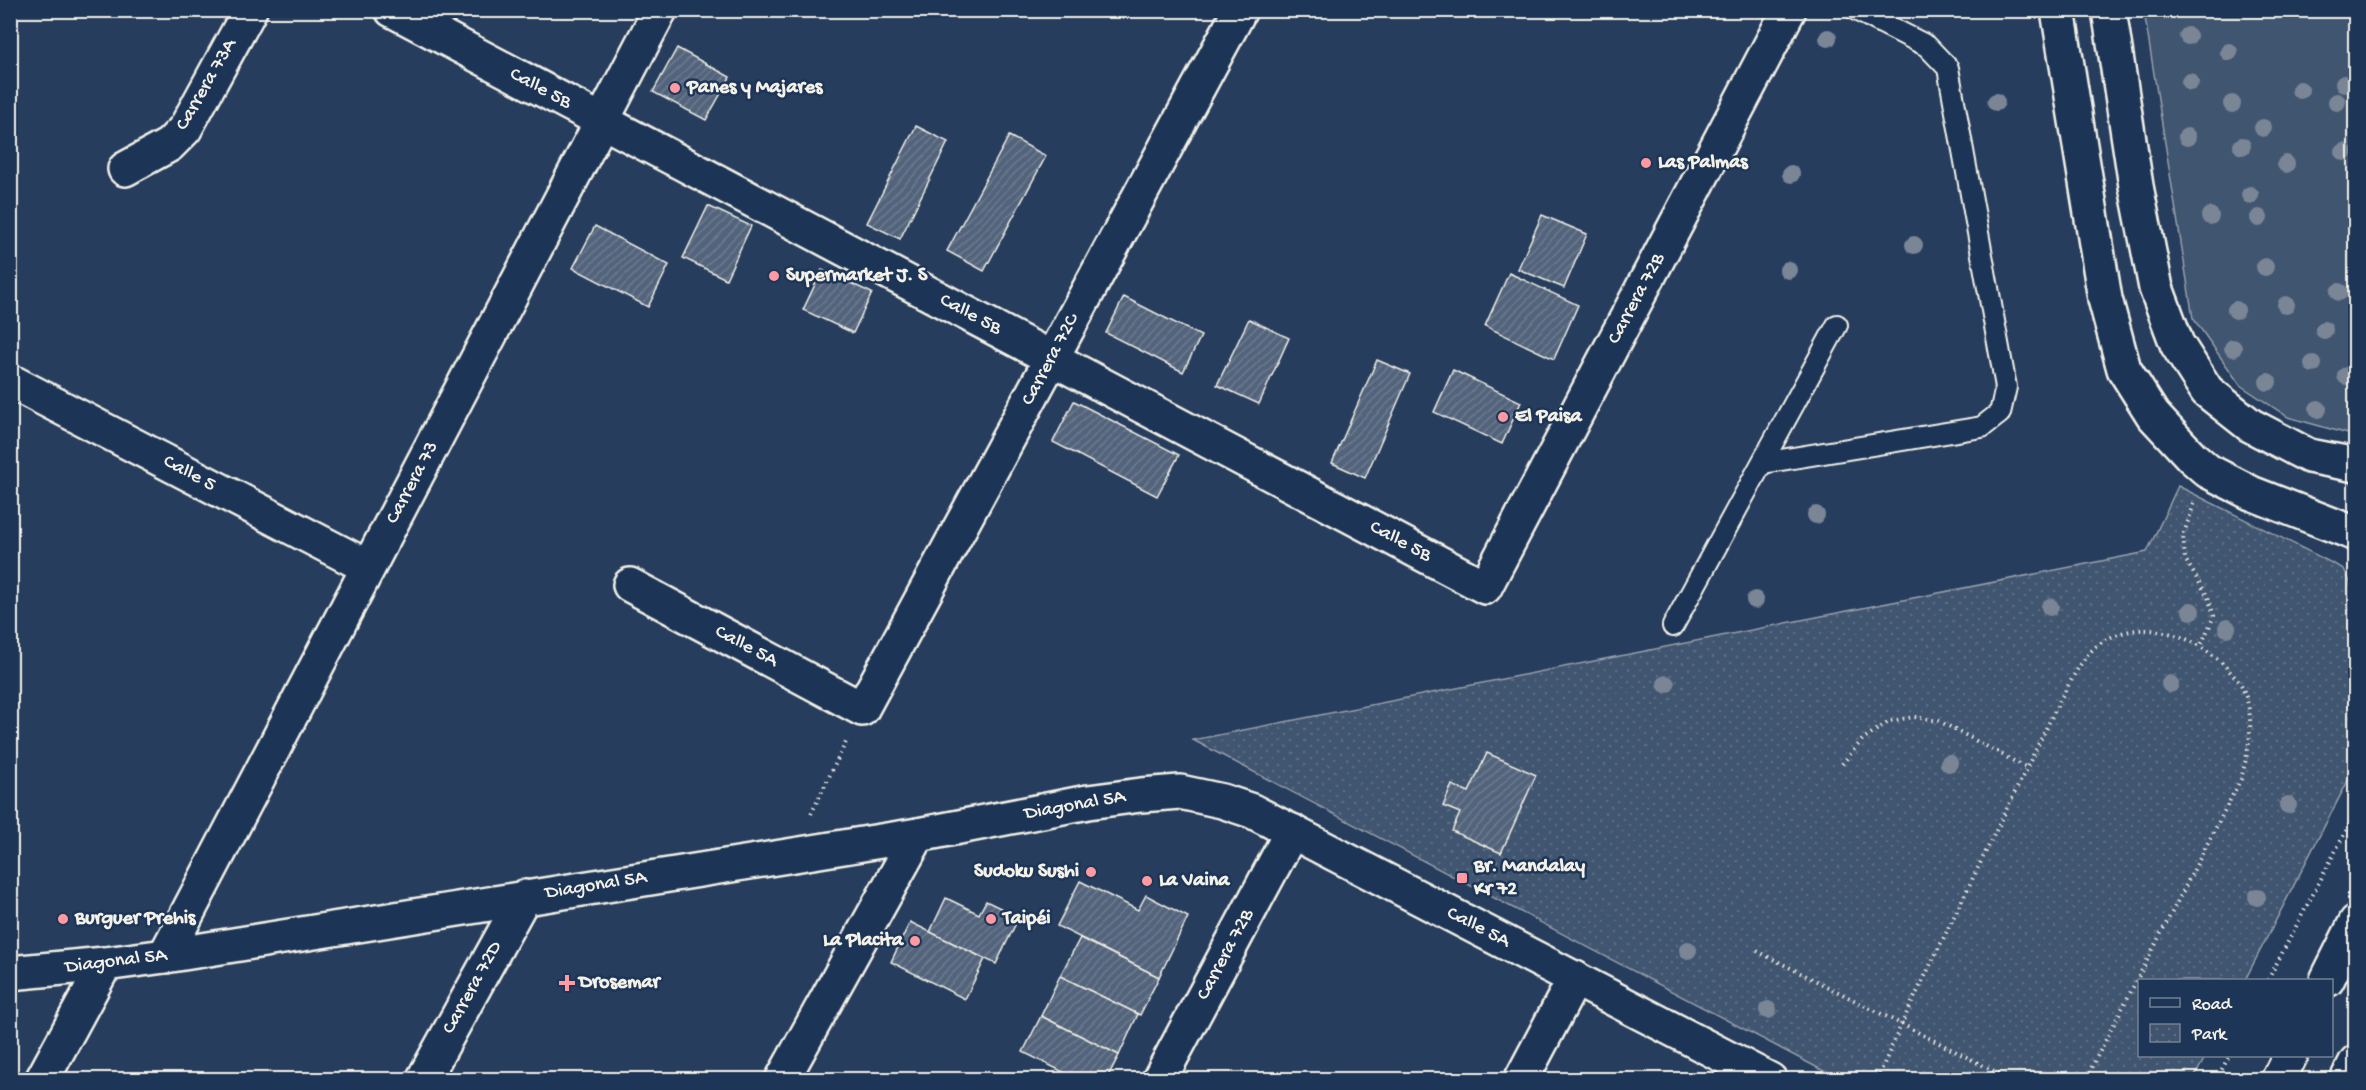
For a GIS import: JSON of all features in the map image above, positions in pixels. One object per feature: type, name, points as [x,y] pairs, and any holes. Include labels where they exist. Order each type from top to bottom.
[{"type":"main road","name":"Carrera 73A","points":[[125,170],[169,145],[185,129],[250,10]]},
{"type":"main road","name":"Calle 5B","points":[[392,10],[1485,586]]},
{"type":"main road","name":"Carrera 73","points":[[165,956],[660,10]]},
{"type":"main road","name":"Carrera 72C","points":[[862,709],[1240,10]]},
{"type":"main road","name":"Carrera 72B","points":[[1485,586],[1789,10]]},
{"type":"main road","points":[[2058,10],[2105,299],[2124,369],[2153,415],[2208,471],[2251,493],[2355,534]]},
{"type":"main road","points":[[2109,10],[2136,186],[2156,288],[2177,344],[2207,391],[2250,425],[2309,456],[2355,465]]},
{"type":"main road","name":"Calle 5","points":[[10,381],[368,567]]},
{"type":"main road","name":"Calle 5A","points":[[630,585],[862,709]]},
{"type":"main road","name":"Calle 5A","points":[[1180,792],[1222,801],[1252,811],[1770,1080]]},
{"type":"main road","name":"Diagonal 5A","points":[[10,974],[165,956],[918,835],[1088,802],[1180,792]]},
{"type":"main road","name":"Carrera 72B","points":[[1159,1080],[1292,831]]},
{"type":"main road","points":[[782,1080],[918,835]]},
{"type":"main road","name":"Carrera 72D","points":[[423,1080],[524,897]]},
{"type":"main road","points":[[2328,979],[2355,922]]},
{"type":"main road","points":[[42,1080],[105,964]]},
{"type":"main road","points":[[1521,1080],[1575,978]]},
{"type":"main road","points":[[2347,1080],[2355,1062]]},
{"type":"lane","points":[[1763,463],[1982,427],[2000,413],[2006,387],[1948,68],[1927,46],[1856,10]]},
{"type":"lane","points":[[1673,626],[1837,325]]},
{"type":"path","points":[[2202,645],[2214,616],[2208,597],[2185,559],[2183,536],[2200,486],[2208,471]]},
{"type":"path","points":[[1877,1080],[1902,1023],[2027,768],[2082,662],[2097,646],[2118,633],[2141,629],[2169,633],[2202,645],[2224,663],[2243,687],[2250,713],[2251,742],[2241,779],[2085,1080]]},
{"type":"path","points":[[791,855],[862,709]]},
{"type":"path","points":[[1842,764],[1863,738],[1890,721],[1914,717],[1939,720],[2027,768]]},
{"type":"path","points":[[2269,979],[2355,812]]},
{"type":"path","points":[[1757,951],[2012,1080]]},
{"type":"path","points":[[2216,1080],[2228,1057]]},
{"type":"green space","points":[[2144,11],[2355,11],[2355,436],[2288,417],[2240,385],[2193,318]]},
{"type":"green space","points":[[2178,486],[2344,569],[2355,593],[2355,767],[2246,979],[2138,979],[2138,1057],[2205,1057],[2193,1079],[1839,1079],[1193,740],[2147,552]]},
{"type":"building","points":[[677,48],[730,77],[706,120],[653,92]]},
{"type":"building","points":[[916,126],[948,142],[900,239],[867,223]]},
{"type":"building","points":[[1009,136],[1046,156],[984,271],[947,251]]},
{"type":"building","points":[[708,206],[751,226],[726,279],[683,258]]},
{"type":"building","points":[[1542,215],[1587,234],[1564,288],[1518,269]]},
{"type":"building","points":[[595,226],[669,265],[648,307],[573,268]]},
{"type":"building","points":[[822,270],[872,293],[853,333],[803,310]]},
{"type":"building","points":[[1509,273],[1578,305],[1554,359],[1485,326]]},
{"type":"building","points":[[1124,297],[1201,336],[1183,372],[1106,333]]},
{"type":"building","points":[[1249,319],[1289,338],[1259,404],[1217,385]]},
{"type":"building","points":[[1377,360],[1410,374],[1365,478],[1332,463]]},
{"type":"building","points":[[1453,370],[1521,402],[1502,444],[1434,412]]},
{"type":"building","points":[[1074,401],[1179,455],[1157,496],[1053,442]]},
{"type":"building","points":[[1487,753],[1536,775],[1501,853],[1452,831],[1460,813],[1443,806],[1452,785],[1469,792]]},
{"type":"building","points":[[1080,881],[1138,910],[1146,895],[1188,917],[1159,977],[1057,926]]},
{"type":"building","points":[[946,898],[979,914],[986,901],[1019,917],[996,964],[930,932]]},
{"type":"building","points":[[910,922],[985,959],[965,999],[891,962]]},
{"type":"building","points":[[1080,938],[1159,977],[1140,1015],[1060,976]]},
{"type":"building","points":[[1060,976],[1138,1014],[1119,1055],[1041,1016]]},
{"type":"building","points":[[1041,1016],[1119,1055],[1106,1080],[1079,1080],[1023,1052]]},
{"type":"place","name":"Panes y Majares","points":[[675,88]]},
{"type":"place","name":"Las Palmas","points":[[1646,163]]},
{"type":"place","name":"Supermarket J. S","points":[[774,276]]},
{"type":"place","name":"El Paisa","points":[[1503,417]]},
{"type":"place","name":"Sudoku Sushi","points":[[1091,872]]},
{"type":"place","name":"Br. Mandalay Kr 72","points":[[1462,878]]},
{"type":"place","name":"La Vaina","points":[[1147,881]]},
{"type":"place","name":"Burguer Prehis","points":[[63,919]]},
{"type":"place","name":"Taipéi","points":[[991,919]]},
{"type":"place","name":"La Placita","points":[[915,941]]},
{"type":"place","name":"Drosemar","points":[[567,983]]}]
